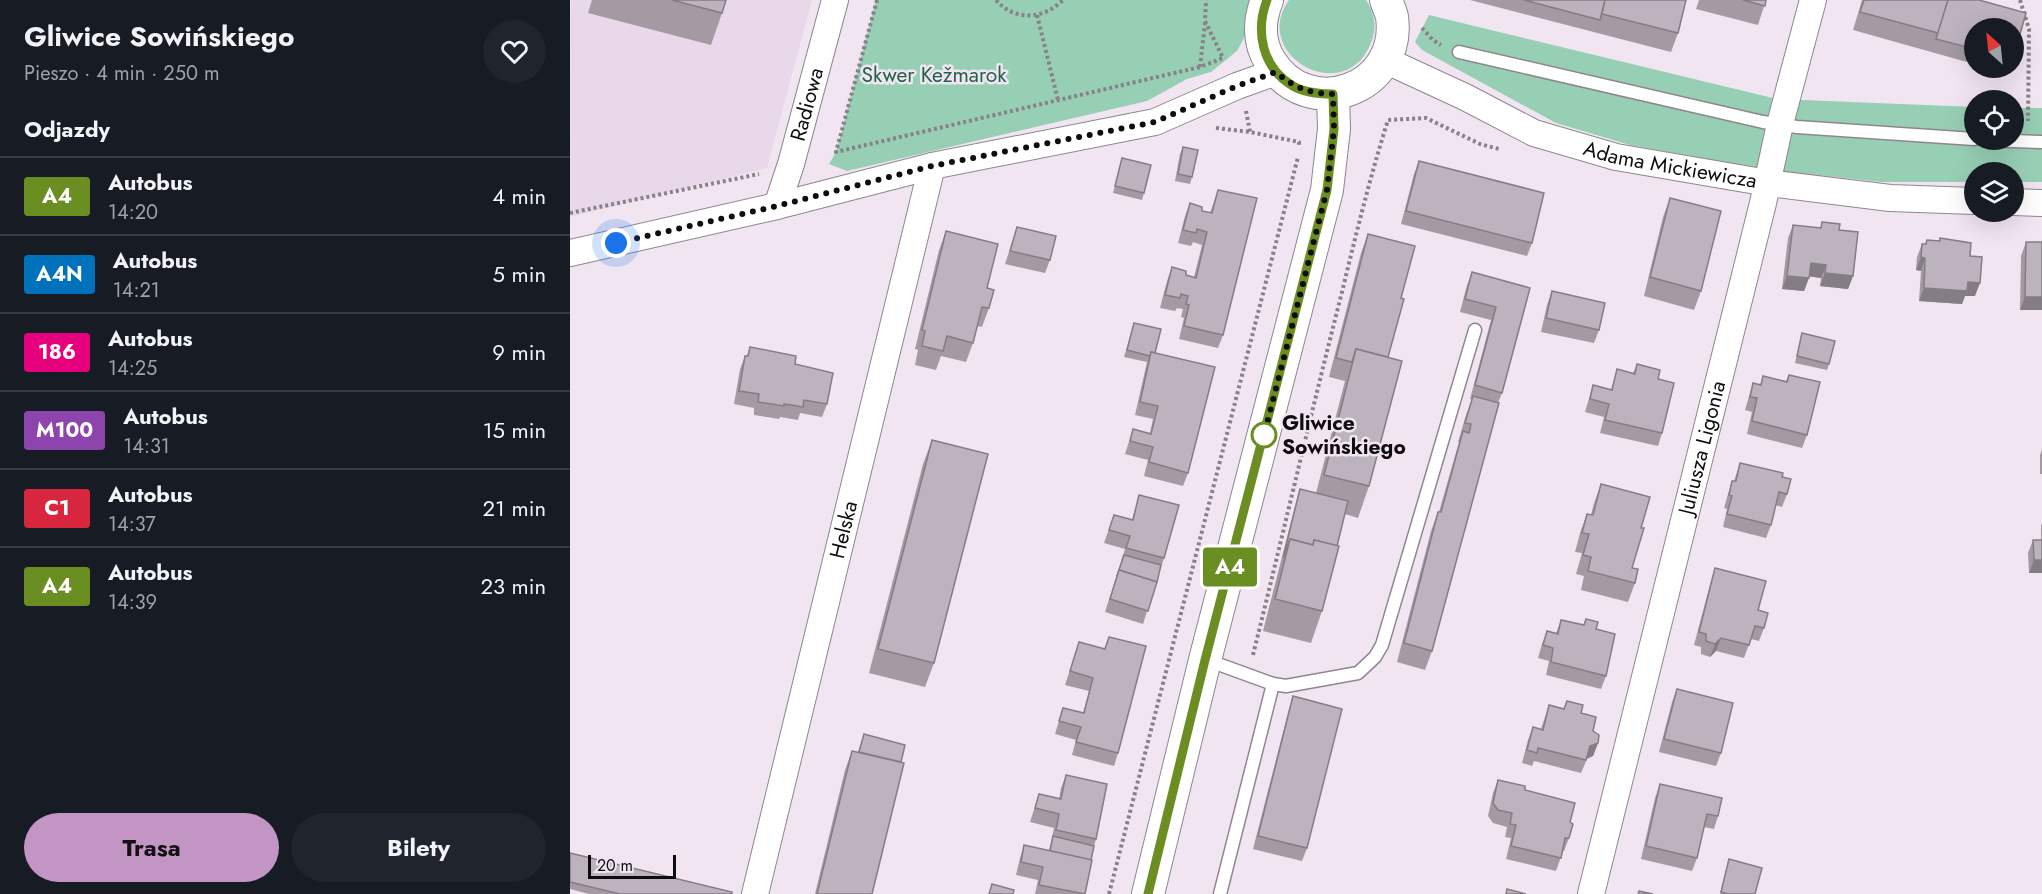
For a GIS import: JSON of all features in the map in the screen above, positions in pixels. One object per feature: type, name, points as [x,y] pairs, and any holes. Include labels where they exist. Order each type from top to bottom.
[{"type":"street","name":"Radiowa","points":[[777,206],[791,164],[836,0]]},
{"type":"street","points":[[1268,0],[1262,12],[1260,33],[1265,54],[1276,72],[1292,86],[1312,93],[1333,94],[1354,89],[1372,77],[1385,60],[1392,39],[1392,16],[1386,0]]},
{"type":"street","name":"Juliusza Ligonia","points":[[1591,894],[1768,183],[1780,124],[1813,0]]},
{"type":"street","name":"Adama Mickiewicza","points":[[1385,60],[1465,97],[1534,133],[1616,157],[1768,183],[1890,198],[1964,201]]},
{"type":"street","points":[[570,253],[777,206],[932,166],[1155,122],[1237,86],[1276,72]]},
{"type":"street","points":[[1148,894],[1205,660],[1327,190],[1334,129],[1333,94]]},
{"type":"street","name":"Helska","points":[[755,894],[932,166]]},
{"type":"street","points":[[2024,202],[2042,202]]},
{"type":"lane","points":[[1459,52],[1780,124],[1964,138]]},
{"type":"lane","points":[[2024,142],[2042,142]]},
{"type":"lane","points":[[1205,660],[1273,684],[1286,686],[1358,673],[1374,657],[1382,645],[1475,330]]},
{"type":"lane","points":[[1220,894],[1273,684]]},
{"type":"path","points":[[877,0],[836,152],[1200,67],[1223,58],[1205,21]]},
{"type":"path","points":[[996,0],[1012,12],[1025,16],[1052,10],[1063,0]]},
{"type":"path","points":[[1200,67],[1206,0]]},
{"type":"path","points":[[2020,0],[2029,29],[2027,142]]},
{"type":"path","points":[[1037,15],[1058,100]]},
{"type":"path","points":[[1418,20],[1433,40],[1459,52]]},
{"type":"path","points":[[1246,108],[1250,132]]},
{"type":"path","points":[[1248,674],[1374,164],[1388,120],[1426,118],[1480,144],[1502,149]]},
{"type":"path","points":[[1109,894],[1299,150],[1299,142],[1219,127],[1208,130]]},
{"type":"path","points":[[570,213],[762,173]]},
{"type":"shaded area","points":[[571,0],[812,0],[767,168],[570,217]]},
{"type":"green space","name":"Skwer Kežmarok","points":[[876,0],[1261,0],[1237,51],[1211,72],[1187,79],[1147,101],[847,171],[829,164],[836,152]]},
{"type":"green space","points":[[1289,0],[1366,0],[1373,14],[1374,30],[1372,40],[1360,61],[1343,71],[1325,73],[1306,67],[1291,56],[1282,40],[1280,21]]},
{"type":"green space","points":[[1429,15],[1777,99],[1964,107],[1964,150],[2024,150],[2024,108],[2042,108],[2042,182],[2024,182],[2024,162],[1964,162],[1964,182],[1881,182],[1757,168],[1630,145],[1556,123],[1422,50],[1415,42]]},
{"type":"building","points":[[672,0],[726,0],[722,13]]},
{"type":"building","points":[[1524,0],[1605,0],[1600,20]]},
{"type":"building","points":[[1605,0],[1686,0],[1678,33],[1602,14]]},
{"type":"building","points":[[1743,0],[1766,0],[1765,6]]},
{"type":"building","points":[[1864,0],[1948,0],[1938,33],[1860,12]]},
{"type":"building","points":[[1948,0],[1979,0],[2026,13],[2024,20],[2024,18],[1964,18],[1964,46],[1936,39]]},
{"type":"building","points":[[1183,147],[1198,150],[1192,177],[1178,174]]},
{"type":"building","points":[[1122,158],[1151,165],[1144,193],[1115,186]]},
{"type":"building","points":[[1419,161],[1544,193],[1532,243],[1406,211]]},
{"type":"building","points":[[1218,190],[1257,198],[1223,335],[1184,326],[1189,305],[1186,304],[1188,296],[1181,294],[1180,298],[1165,295],[1172,267],[1186,271],[1186,275],[1196,278],[1207,232],[1197,229],[1196,233],[1183,230],[1190,203],[1202,207],[1202,211],[1212,213]]},
{"type":"building","points":[[1670,198],[1721,211],[1701,291],[1650,277]]},
{"type":"building","points":[[1822,222],[1840,224],[1839,230],[1858,232],[1853,276],[1825,273],[1826,265],[1811,263],[1809,278],[1787,276],[1793,225],[1821,228]]},
{"type":"building","points":[[1017,227],[1056,236],[1050,260],[1010,251]]},
{"type":"building","points":[[946,231],[998,244],[987,288],[994,290],[989,308],[982,307],[973,343],[947,336],[943,351],[922,346],[925,331],[922,330]]},
{"type":"building","points":[[1368,234],[1415,246],[1401,298],[1404,299],[1388,357],[1356,349],[1352,362],[1336,358]]},
{"type":"building","points":[[1940,238],[1971,243],[1970,256],[1982,257],[1980,283],[1968,282],[1967,291],[1924,288],[1925,258],[1921,257],[1922,244],[1926,244],[1927,240],[1940,241]]},
{"type":"building","points":[[2026,242],[2042,242],[2042,297],[2025,297]]},
{"type":"building","points":[[1472,272],[1530,288],[1502,393],[1475,385],[1496,307],[1465,299]]},
{"type":"building","points":[[1552,291],[1605,303],[1599,330],[1546,318]]},
{"type":"building","points":[[1134,323],[1161,329],[1155,353],[1151,352],[1150,356],[1127,350]]},
{"type":"building","points":[[1802,333],[1835,341],[1829,364],[1797,356]]},
{"type":"building","points":[[750,347],[796,356],[795,364],[833,373],[827,404],[804,400],[803,407],[784,404],[784,406],[758,402],[759,394],[739,391],[745,356],[748,356]]},
{"type":"building","points":[[1356,349],[1402,361],[1369,486],[1324,475]]},
{"type":"building","points":[[1151,352],[1215,367],[1188,473],[1149,462],[1153,447],[1130,441],[1133,429],[1151,434],[1158,406],[1140,402]]},
{"type":"building","points":[[1637,364],[1660,370],[1658,379],[1674,383],[1662,433],[1605,420],[1609,404],[1590,399],[1593,385],[1612,390],[1617,369],[1635,374]]},
{"type":"building","points":[[1789,375],[1820,382],[1807,435],[1752,421],[1757,398],[1750,397],[1753,383],[1761,385],[1763,376],[1787,382]]},
{"type":"building","points":[[1473,396],[1499,403],[1432,651],[1404,643],[1438,512],[1441,512],[1463,431],[1469,433],[1471,424],[1465,423]]},
{"type":"building","points":[[932,440],[988,454],[934,663],[878,649]]},
{"type":"building","points":[[1740,463],[1783,473],[1782,477],[1791,479],[1787,494],[1779,492],[1771,525],[1727,514],[1732,496],[1729,495],[1732,481],[1736,481]]},
{"type":"building","points":[[1601,484],[1650,497],[1641,528],[1644,528],[1632,568],[1638,569],[1635,583],[1588,571],[1591,557],[1583,555],[1589,534],[1582,533],[1587,514],[1593,515]]},
{"type":"building","points":[[1300,489],[1348,501],[1337,546],[1314,540],[1313,545],[1290,539],[1283,558]]},
{"type":"building","points":[[1139,495],[1179,505],[1164,558],[1126,548],[1130,536],[1109,530],[1114,515],[1133,520]]},
{"type":"building","points":[[1290,539],[1313,545],[1314,540],[1339,546],[1322,611],[1275,599]]},
{"type":"building","points":[[2033,540],[2042,540],[2042,560],[2034,560]]},
{"type":"building","points":[[1124,555],[1161,565],[1157,582],[1119,570]]},
{"type":"building","points":[[1715,568],[1766,581],[1758,610],[1768,613],[1764,628],[1755,626],[1749,645],[1721,638],[1715,644],[1706,641],[1706,634],[1699,632]]},
{"type":"building","points":[[1119,570],[1157,582],[1148,611],[1110,599]]},
{"type":"building","points":[[1586,619],[1598,622],[1596,629],[1615,634],[1606,676],[1551,662],[1553,648],[1543,645],[1547,631],[1558,634],[1561,620],[1584,625]]},
{"type":"building","points":[[1109,637],[1146,646],[1118,753],[1076,742],[1081,727],[1059,721],[1063,708],[1084,713],[1093,678],[1070,671],[1079,642],[1105,649]]},
{"type":"building","points":[[1677,689],[1733,703],[1721,753],[1664,739]]},
{"type":"building","points":[[1293,696],[1342,709],[1307,848],[1258,836]]},
{"type":"building","points":[[1567,701],[1583,705],[1581,713],[1596,717],[1593,731],[1599,735],[1598,743],[1590,746],[1586,760],[1538,748],[1537,753],[1527,750],[1533,727],[1543,730],[1549,705],[1564,709]]},
{"type":"building","points":[[864,734],[905,745],[901,762],[859,752]]},
{"type":"building","points":[[852,751],[904,763],[872,894],[817,894]]},
{"type":"building","points":[[1066,775],[1107,784],[1096,839],[1056,830],[1059,814],[1035,808],[1039,794],[1061,799]]},
{"type":"building","points":[[1498,780],[1525,786],[1525,790],[1575,803],[1570,822],[1573,824],[1569,838],[1565,838],[1561,858],[1511,846],[1516,825],[1510,824],[1512,813],[1498,810],[1493,803]]},
{"type":"building","points":[[1660,784],[1722,798],[1718,816],[1707,814],[1697,858],[1646,846]]},
{"type":"building","points":[[1053,836],[1094,846],[1091,860],[1050,851]]},
{"type":"building","points":[[1024,845],[1092,860],[1085,894],[1039,885],[1043,867],[1021,862]]},
{"type":"building","points":[[570,853],[732,892],[732,894],[620,894],[570,882]]},
{"type":"building","points":[[1729,859],[1762,868],[1755,894],[1721,892]]},
{"type":"building","points":[[992,884],[1014,890],[1013,894],[989,894]]},
{"type":"building","points":[[1507,889],[1526,894],[1506,894]]},
{"type":"bus line","name":"A4","points":[[1148,894],[1205,660],[1327,190],[1334,129],[1333,94],[1312,93],[1292,86],[1276,72],[1265,54],[1260,33],[1262,12],[1267,0]]},
{"type":"place","name":"Gliwice Sowińskiego","points":[[1264,435]]},
{"type":"route","points":[[616,243],[777,206],[932,166],[1155,122],[1237,86],[1276,72],[1292,86],[1312,93],[1333,94],[1334,129],[1327,190],[1264,435]]}]
